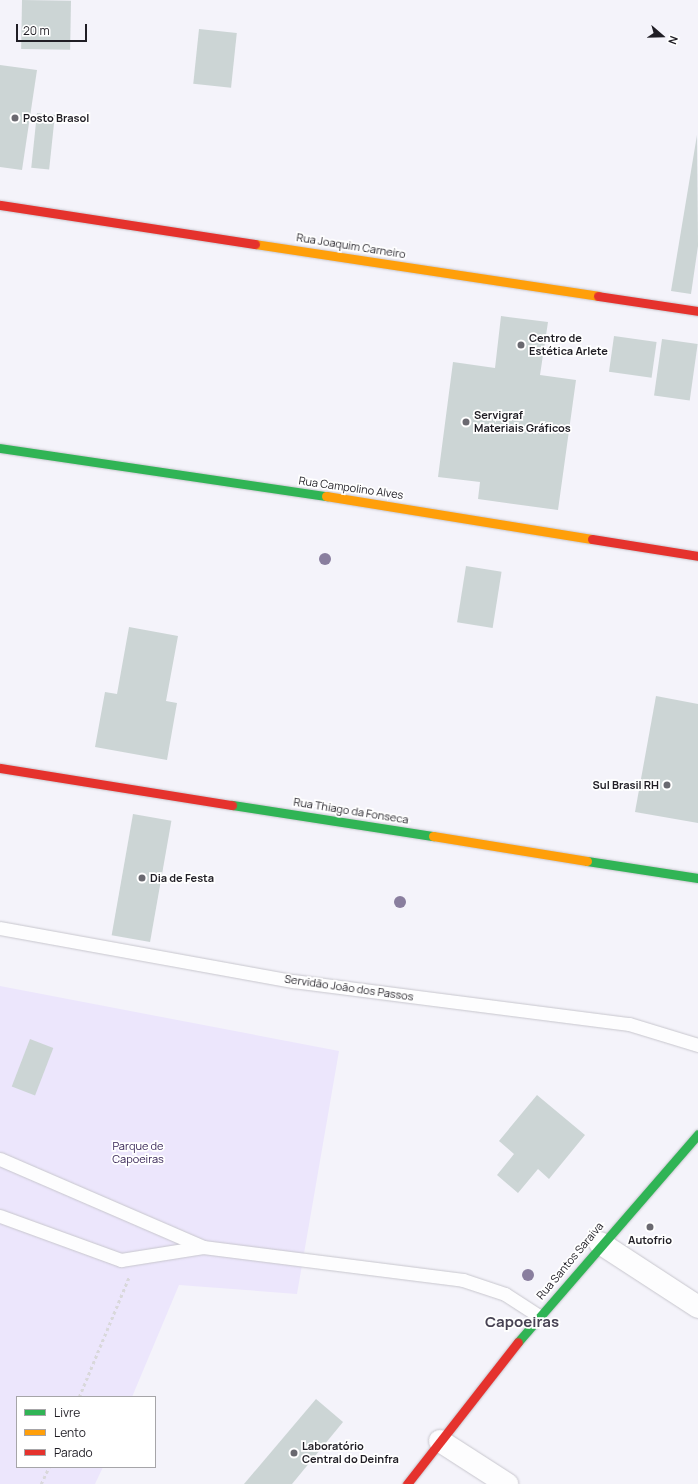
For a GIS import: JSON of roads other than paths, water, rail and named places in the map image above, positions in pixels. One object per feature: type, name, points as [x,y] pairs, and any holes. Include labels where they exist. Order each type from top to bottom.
[{"type":"street","name":"Rua Joaquim Carneiro","points":[[0,205],[698,311]]},
{"type":"street","name":"Rua Campolino Alves","points":[[0,448],[413,509],[698,556]]},
{"type":"street","name":"Rua Thiago da Fonseca","points":[[0,768],[698,878]]},
{"type":"street","name":"Rua Santos Saraiva","points":[[407,1484],[540,1316],[600,1243],[698,1134]]},
{"type":"street","points":[[600,1243],[698,1307]]},
{"type":"street","points":[[440,1441],[507,1484]]},
{"type":"lane","name":"Servidão João dos Passos","points":[[0,928],[293,981],[629,1024],[698,1045]]},
{"type":"lane","points":[[0,1159],[202,1247],[463,1280],[505,1294],[540,1316]]},
{"type":"lane","points":[[0,1216],[121,1260],[202,1247]]},
{"type":"place","name":"Posto Brasol","points":[[15,118]]},
{"type":"place","name":"Centro de Estética Arlete","points":[[521,345]]},
{"type":"place","name":"Servigraf Materiais Gráficos","points":[[466,422]]},
{"type":"place","name":"Sul Brasil RH","points":[[667,785]]},
{"type":"place","name":"Dia de Festa","points":[[142,878]]},
{"type":"place","name":"Autofrio","points":[[650,1227]]},
{"type":"place","name":"Laboratório Central do Deinfra","points":[[294,1453]]},
{"type":"district","name":"Capoeiras","points":[[522,1322]]},
{"type":"park label","name":"Parque de Capoeiras","points":[[138,1153]]}]
